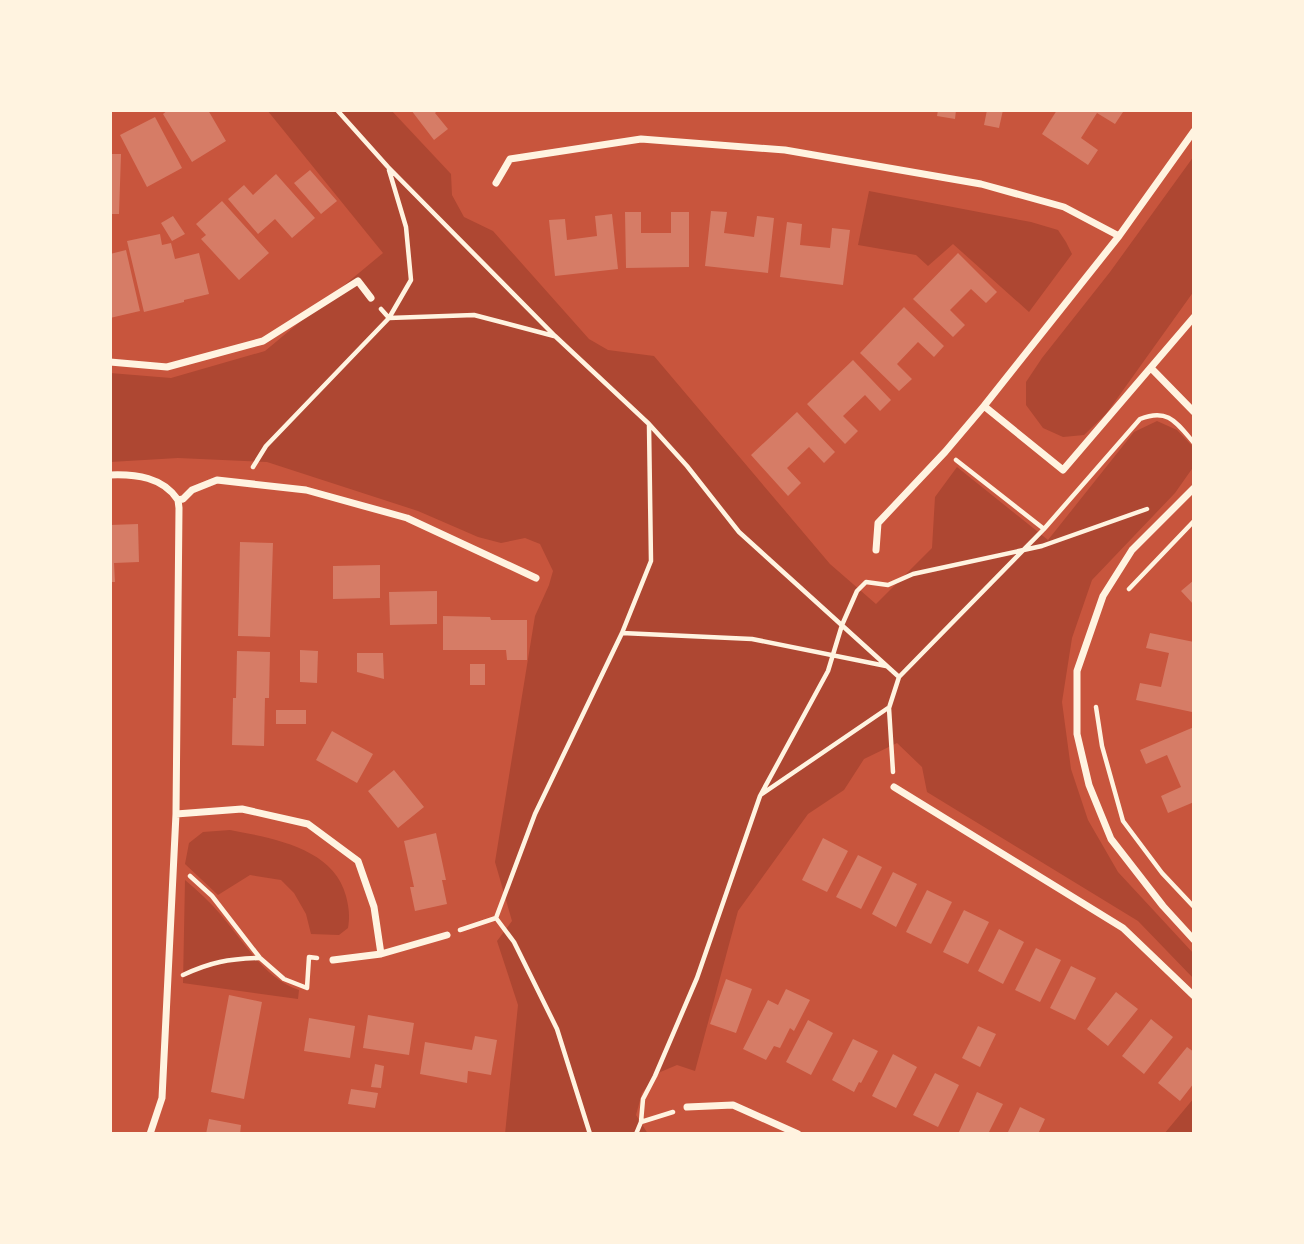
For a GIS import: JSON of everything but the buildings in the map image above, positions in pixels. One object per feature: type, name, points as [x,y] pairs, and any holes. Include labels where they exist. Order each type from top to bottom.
[{"type":"street","points":[[876,550],[878,523],[984,406],[1119,236],[1194,131]]},
{"type":"street","points":[[496,183],[510,159],[640,139],[785,150],[981,184],[1064,207],[1119,236]]},
{"type":"street","points":[[110,362],[167,367],[263,341],[358,281],[371,298]]},
{"type":"street","points":[[984,406],[1063,470],[1194,317]]},
{"type":"street","points":[[1151,368],[1194,412]]},
{"type":"street","points":[[110,475],[128,474],[160,482],[172,490],[179,508],[174,868],[162,1098],[150,1134]]},
{"type":"street","points":[[178,500],[183,499],[191,490],[217,480],[306,490],[407,518],[536,579]]},
{"type":"street","points":[[1194,488],[1132,551],[1103,596],[1077,671],[1077,734],[1088,785],[1111,839],[1163,906],[1194,940]]},
{"type":"street","points":[[894,787],[1123,928],[1194,996]]},
{"type":"street","points":[[176,814],[242,809],[308,824],[358,861],[374,907],[381,954]]},
{"type":"street","points":[[333,960],[381,954],[447,935]]},
{"type":"street","points":[[687,1107],[733,1105],[799,1134]]},
{"type":"path","points":[[337,110],[388,167],[555,336],[649,424],[687,466],[739,532],[899,677]]},
{"type":"path","points":[[243,483],[266,446],[389,318],[411,280],[406,227],[388,167]]},
{"type":"path","points":[[371,298],[389,318]]},
{"type":"path","points":[[389,318],[474,315],[555,336]]},
{"type":"path","points":[[496,918],[535,814],[622,633],[651,561],[649,424]]},
{"type":"path","points":[[636,1134],[642,1122],[643,1099],[697,978],[760,796],[828,671],[842,625],[858,591],[866,582],[888,584],[913,574],[1042,546],[1156,506]]},
{"type":"path","points":[[1124,595],[1194,521]]},
{"type":"path","points":[[894,787],[889,708],[899,677],[1044,529]]},
{"type":"path","points":[[622,633],[752,639],[887,666]]},
{"type":"path","points":[[1095,703],[1102,746],[1124,821],[1162,873],[1194,908]]},
{"type":"path","points":[[760,796],[889,708]]},
{"type":"path","points":[[174,868],[186,873],[212,896],[260,958],[284,979],[307,988],[309,957],[333,960]]},
{"type":"path","points":[[447,935],[496,918]]},
{"type":"path","points":[[496,918],[514,942],[557,1029],[590,1134]]},
{"type":"path","points":[[168,978],[178,978],[209,964],[260,958]]},
{"type":"path","points":[[642,1122],[687,1107]]},
{"type":"shaded area","points":[[267,110],[391,110],[451,174],[452,195],[464,217],[493,231],[589,339],[608,350],[654,356],[830,564],[876,604],[932,548],[935,497],[957,467],[1048,540],[1134,432],[1157,421],[1177,430],[1194,448],[1194,466],[1175,493],[1092,580],[1072,638],[1062,702],[1071,769],[1088,820],[1118,872],[1194,954],[1194,979],[1138,921],[927,792],[922,767],[897,743],[864,759],[844,790],[808,814],[738,911],[695,1071],[677,1065],[658,1073],[642,1093],[636,1115],[648,1134],[505,1134],[518,1005],[497,941],[512,921],[495,862],[535,616],[553,571],[540,544],[525,538],[501,543],[478,537],[418,511],[267,462],[178,458],[110,462],[110,373],[171,378],[265,351],[383,253]]},
{"type":"shaded area","points":[[1194,156],[1194,291],[1106,414],[1084,435],[1063,437],[1043,428],[1026,405],[1026,382]]},
{"type":"shaded area","points":[[869,191],[1031,222],[1058,230],[1072,254],[1029,312],[953,244],[928,266],[916,255],[858,245]]},
{"type":"shaded area","points":[[230,830],[299,848],[329,867],[346,896],[348,928],[339,935],[311,934],[306,914],[294,893],[281,880],[250,875],[218,895],[185,864],[189,843],[203,832]]},
{"type":"shaded area","points":[[185,880],[217,910],[265,968],[275,977],[299,990],[298,999],[183,983]]},
{"type":"shaded area","points":[[1194,1098],[1194,1134],[1164,1134]]}]
